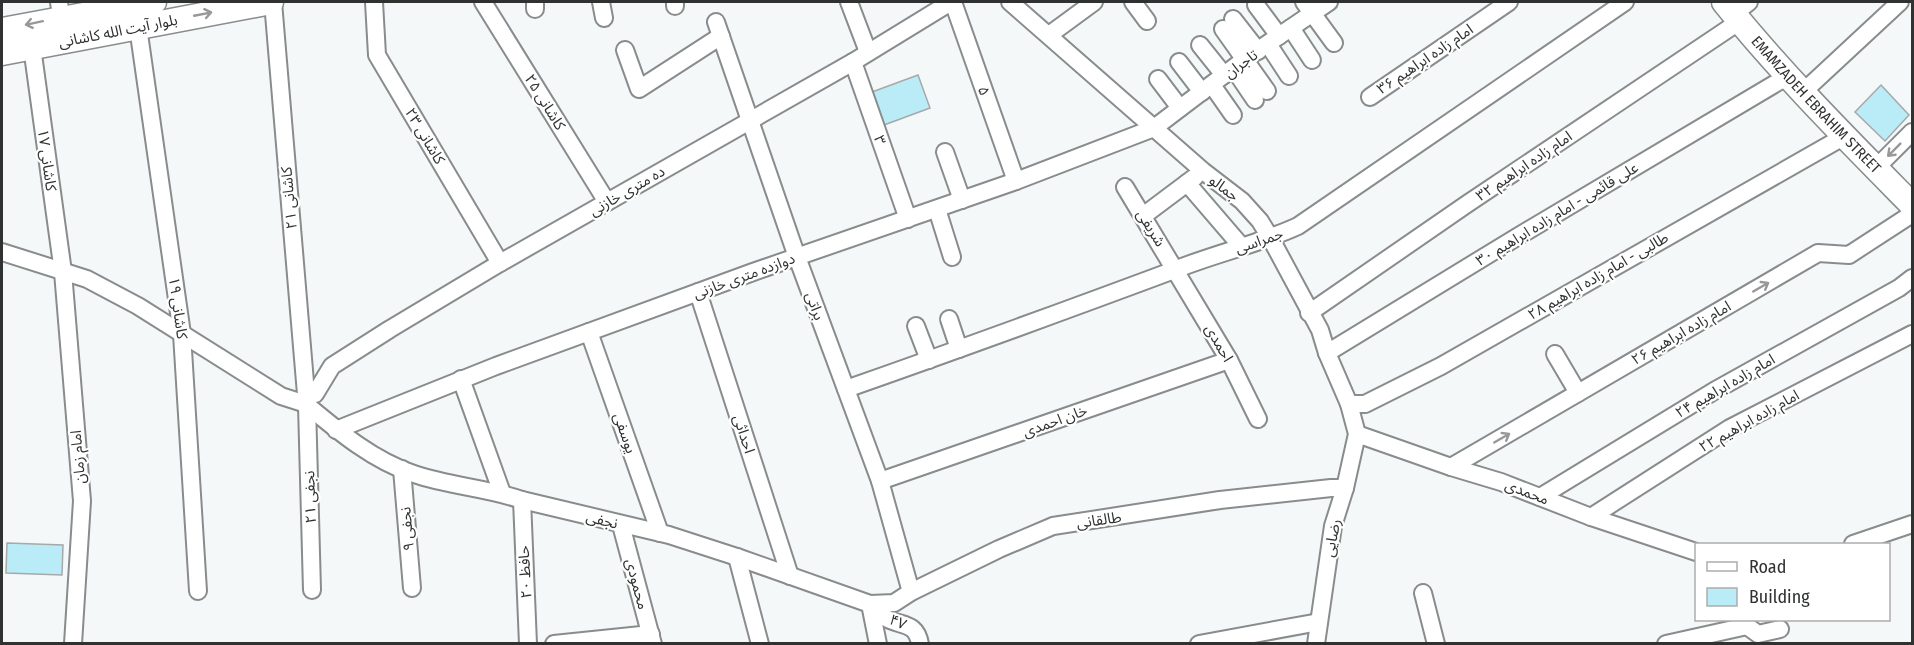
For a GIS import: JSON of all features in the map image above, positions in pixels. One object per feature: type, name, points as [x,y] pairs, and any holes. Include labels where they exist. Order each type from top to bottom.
[{"type":"main road","points":[[2,30],[60,9],[154,2]]},
{"type":"main road","name":"بلوار آیت الله کاشانی","points":[[2,53],[272,2]]},
{"type":"main road","name":"EMAMZADEH EBRAHIM STREET","points":[[1737,10],[1795,85],[1912,205]]},
{"type":"street","name":"کاشانی ۲۱","points":[[272,2],[308,400]]},
{"type":"street","name":"کاشانی ۲۳","points":[[374,2],[377,55],[500,263]]},
{"type":"street","name":"کاشانی ۲۵","points":[[483,2],[608,202]]},
{"type":"street","points":[[849,2],[868,52]]},
{"type":"street","name":"ده متری خازنی","points":[[308,400],[332,366],[500,263],[852,62],[952,2]]},
{"type":"street","name":"۵","points":[[952,2],[1016,182]]},
{"type":"street","name":"جمالو","points":[[1010,2],[1203,171],[1242,201],[1260,221],[1320,330],[1327,353],[1349,404],[1357,434]]},
{"type":"street","points":[[1049,35],[1094,2]]},
{"type":"street","points":[[1133,2],[1147,21]]},
{"type":"street","points":[[1154,128],[1246,60],[1309,7],[1329,2]]},
{"type":"street","name":"امام زاده ابراهیم ۳۶","points":[[1370,97],[1509,2]]},
{"type":"street","name":"جمراسی","points":[[846,389],[1176,269],[1271,239],[1298,226],[1625,2]]},
{"type":"street","name":"علی قائمی - امام زاده ابراهیم ۳۰","points":[[1327,353],[1517,237],[1795,85],[1900,2]]},
{"type":"street","points":[[1233,115],[1256,5]]},
{"type":"street","points":[[1309,7],[1334,43]]},
{"type":"street","name":"امام زاده ابراهیم ۳۲","points":[[1309,313],[1477,197],[1737,10]]},
{"type":"street","points":[[1228,24],[1261,96]]},
{"type":"street","name":"کاشانی ۱۹","points":[[138,27],[182,334],[198,591]]},
{"type":"street","name":"براتی","points":[[625,50],[639,89],[718,29],[797,257],[880,481],[911,592]]},
{"type":"street","points":[[1200,45],[1289,76]]},
{"type":"street","name":"کاشانی ۱۷","points":[[32,47],[63,272]]},
{"type":"street","points":[[1179,62],[1312,60]]},
{"type":"street","name":"۳","points":[[852,62],[908,219]]},
{"type":"street","points":[[1158,78],[1180,108]]},
{"type":"street","name":"دوازده متری خازنی","points":[[336,430],[461,379],[698,292],[1016,182],[1154,128]]},
{"type":"street","points":[[1876,168],[1912,132]]},
{"type":"street","name":"طالبی - امام زاده ابراهیم ۲۸","points":[[1349,404],[1365,404],[1441,366],[1843,136]]},
{"type":"street","points":[[945,152],[962,200]]},
{"type":"street","points":[[1143,216],[1203,171]]},
{"type":"street","points":[[1187,183],[1242,247]]},
{"type":"street","name":"شریفی","points":[[1125,187],[1176,269]]},
{"type":"street","points":[[937,209],[952,256]]},
{"type":"street","name":"امام زاده ابراهیم ۲۶","points":[[1451,467],[1818,253],[1849,255],[1912,214]]},
{"type":"street","points":[[2,252],[87,279],[127,300],[281,396],[308,400]]},
{"type":"street","name":"احمدی","points":[[1176,269],[1229,360],[1258,419]]},
{"type":"street","name":"امام زمان","points":[[63,272],[82,501],[73,644]]},
{"type":"street","name":"امام زاده ابراهیم ۲۴","points":[[1540,496],[1714,391],[1899,288],[1912,278]]},
{"type":"street","name":"احداثی","points":[[698,292],[790,576]]},
{"type":"street","points":[[949,319],[959,349]]},
{"type":"street","points":[[916,326],[929,360]]},
{"type":"street","name":"یوسفی","points":[[589,332],[660,533]]},
{"type":"street","name":"امام زاده ابراهیم ۲۲","points":[[1592,517],[1730,428],[1912,334]]},
{"type":"street","points":[[1555,354],[1578,393]]},
{"type":"street","name":"خان احمدی","points":[[880,481],[1229,360]]},
{"type":"street","points":[[461,379],[502,493]]},
{"type":"street","name":"نجفی","points":[[308,400],[336,430],[402,470],[660,533],[737,557],[870,604]]},
{"type":"street","name":"نجفی ۲۱","points":[[308,400],[312,590]]},
{"type":"street","name":"محمدی","points":[[1357,434],[1501,482],[1592,517],[1695,552]]},
{"type":"street","name":"رضایی","points":[[1316,644],[1333,526],[1345,488],[1357,434]]},
{"type":"street","name":"نجفی ۹","points":[[402,470],[412,588]]},
{"type":"street","name":"طالقانی","points":[[870,604],[894,603],[911,592],[1008,544],[1053,526],[1220,500],[1345,488]]},
{"type":"street","name":"حافظ ۲۰","points":[[522,500],[528,644]]},
{"type":"street","points":[[1856,543],[1912,524]]},
{"type":"street","name":"محمودی","points":[[621,525],[652,639]]},
{"type":"street","points":[[737,557],[760,644]]},
{"type":"street","points":[[1423,593],[1436,644]]},
{"type":"street","points":[[870,604],[878,644]]},
{"type":"street","name":"۴۷","points":[[870,604],[887,618],[912,627],[919,636],[920,644]]},
{"type":"street","points":[[1199,644],[1242,640],[1319,622]]},
{"type":"street","points":[[1666,644],[1746,623],[1758,634],[1780,629]]},
{"type":"street","points":[[554,644],[652,639]]},
{"type":"building","points":[[918,75],[930,108],[884,125],[872,92]]},
{"type":"building","points":[[1881,85],[1909,115],[1885,141],[1855,112]]},
{"type":"building","points":[[7,543],[63,545],[62,575],[6,573]]}]
